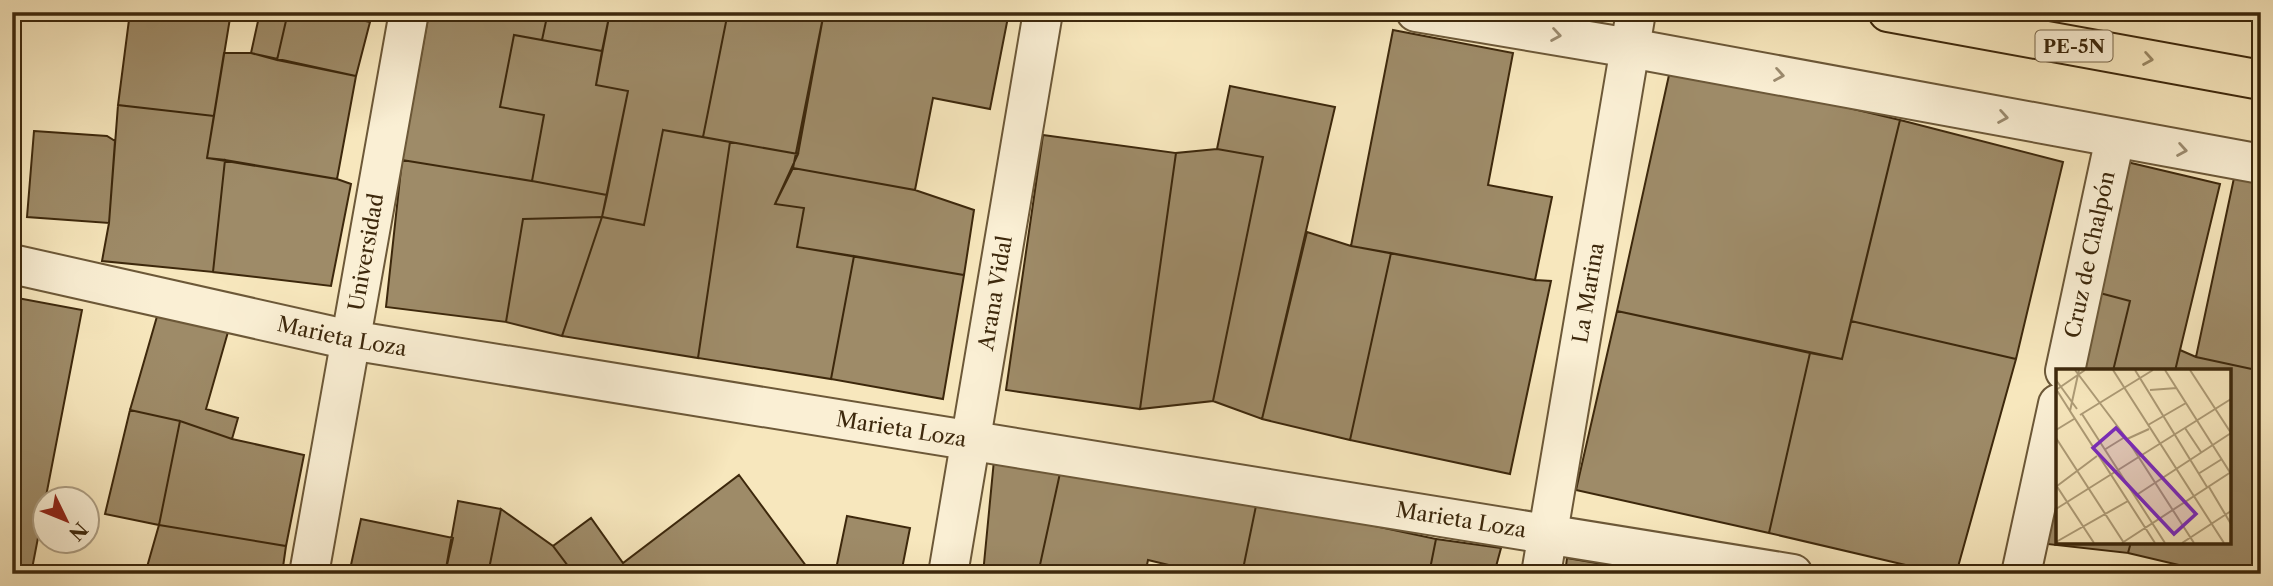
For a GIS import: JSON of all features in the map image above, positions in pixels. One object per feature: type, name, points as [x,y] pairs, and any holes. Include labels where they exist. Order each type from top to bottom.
[{"type":"highway","name":"PE-5N","points":[[1888,12],[2261,80]]},
{"type":"street","name":"Universidad","points":[[310,574],[410,12]]},
{"type":"street","name":"Arana Vidal","points":[[948,574],[1043,12]]},
{"type":"street","points":[[1416,12],[1633,30],[2115,138],[2261,164]]},
{"type":"street","name":"La Marina","points":[[1541,574],[1633,30]]},
{"type":"street","name":"Cruz de Chalpón","points":[[2065,369],[2115,138]]},
{"type":"street","name":"Marieta Loza","points":[[12,264],[350,340],[1793,574]]},
{"type":"street","points":[[2021,574],[2056,413]]},
{"type":"building","points":[[130,12],[231,12],[214,116],[118,105]]},
{"type":"building","points":[[260,12],[288,12],[277,60],[251,53]]},
{"type":"building","points":[[288,12],[327,12],[370,22],[356,76],[277,60]]},
{"type":"building","points":[[327,12],[372,12],[370,22]]},
{"type":"building","points":[[429,12],[548,12],[542,40],[514,35],[500,107],[544,115],[532,181],[402,160]]},
{"type":"building","points":[[548,12],[610,12],[602,51],[542,40]]},
{"type":"building","points":[[610,12],[728,12],[703,137],[663,130],[644,225],[602,217],[628,91],[596,85]]},
{"type":"building","points":[[728,12],[824,12],[798,154],[703,137]]},
{"type":"building","points":[[824,12],[1009,12],[990,109],[933,98],[915,190],[793,168]]},
{"type":"building","points":[[1393,30],[1513,53],[1488,185],[1552,197],[1535,280],[1351,246]]},
{"type":"building","points":[[514,35],[602,51],[596,85],[628,91],[607,195],[532,181],[544,115],[500,107]]},
{"type":"building","points":[[224,53],[251,53],[356,76],[337,179],[207,158]]},
{"type":"building","points":[[1671,66],[1900,120],[1842,359],[1617,311]]},
{"type":"building","points":[[1230,86],[1335,107],[1262,419],[1213,401],[1263,157],[1217,149]]},
{"type":"building","points":[[118,105],[214,116],[207,158],[225,160],[213,272],[102,261],[109,223]]},
{"type":"building","points":[[1900,120],[2063,162],[2016,359],[1851,321]]},
{"type":"building","points":[[663,130],[730,142],[698,358],[562,336],[602,217],[644,225]]},
{"type":"building","points":[[34,131],[107,136],[115,141],[109,223],[27,217]]},
{"type":"building","points":[[1043,135],[1176,153],[1140,409],[1006,390]]},
{"type":"building","points":[[730,142],[798,154],[775,204],[804,208],[797,247],[854,256],[831,379],[698,358]]},
{"type":"building","points":[[1217,149],[1263,157],[1213,401],[1140,409],[1176,153]]},
{"type":"building","points":[[225,160],[337,179],[351,184],[331,286],[213,272]]},
{"type":"building","points":[[402,160],[607,195],[602,217],[523,219],[506,322],[386,307]]},
{"type":"building","points":[[2127,162],[2220,184],[2175,369],[2113,369],[2130,301],[2096,292]]},
{"type":"building","points":[[793,168],[915,190],[974,210],[964,275],[797,247],[804,208],[775,204]]},
{"type":"building","points":[[2234,178],[2261,183],[2261,371],[2196,357]]},
{"type":"building","points":[[602,217],[562,336],[506,322],[523,219]]},
{"type":"building","points":[[1307,232],[1351,246],[1391,253],[1350,440],[1262,419]]},
{"type":"building","points":[[1391,253],[1551,281],[1510,474],[1350,440]]},
{"type":"building","points":[[854,256],[964,275],[943,399],[831,379]]},
{"type":"building","points":[[2096,292],[2130,301],[2113,369],[2078,369]]},
{"type":"building","points":[[12,297],[82,310],[48,484],[32,484],[32,554],[35,554],[31,574],[12,574]]},
{"type":"building","points":[[1617,311],[1810,353],[1769,533],[1576,490]]},
{"type":"building","points":[[158,313],[228,332],[206,409],[238,418],[232,439],[180,421],[130,410]]},
{"type":"building","points":[[1851,321],[2016,359],[1956,574],[1944,574],[1769,533],[1810,353],[1842,359]]},
{"type":"building","points":[[2180,350],[2196,357],[2261,371],[2261,574],[2217,574],[2128,553],[2130,544],[2231,544],[2231,369],[2175,369]]},
{"type":"building","points":[[130,410],[180,421],[159,525],[105,514]]},
{"type":"building","points":[[180,421],[232,439],[304,455],[286,546],[159,525]]},
{"type":"building","points":[[994,460],[1062,464],[1038,574],[983,574]]},
{"type":"building","points":[[1062,464],[1257,501],[1242,574],[1206,574],[1148,560],[1145,574],[1038,574]]},
{"type":"building","points":[[2056,466],[2056,544],[2130,544],[2128,553],[2038,543]]},
{"type":"building","points":[[739,475],[812,574],[574,574],[553,546],[591,518],[623,563]]},
{"type":"building","points":[[458,501],[501,509],[488,574],[445,574]]},
{"type":"building","points":[[1257,501],[1436,539],[1429,574],[1242,574]]},
{"type":"building","points":[[501,509],[553,546],[574,574],[488,574]]},
{"type":"building","points":[[847,516],[910,528],[901,574],[835,574]]},
{"type":"building","points":[[361,519],[453,538],[445,574],[349,574]]},
{"type":"building","points":[[159,525],[286,546],[282,574],[145,574]]},
{"type":"building","points":[[1436,539],[1501,548],[1494,574],[1429,574]]},
{"type":"building","points":[[1567,558],[1663,574],[1565,574]]}]
